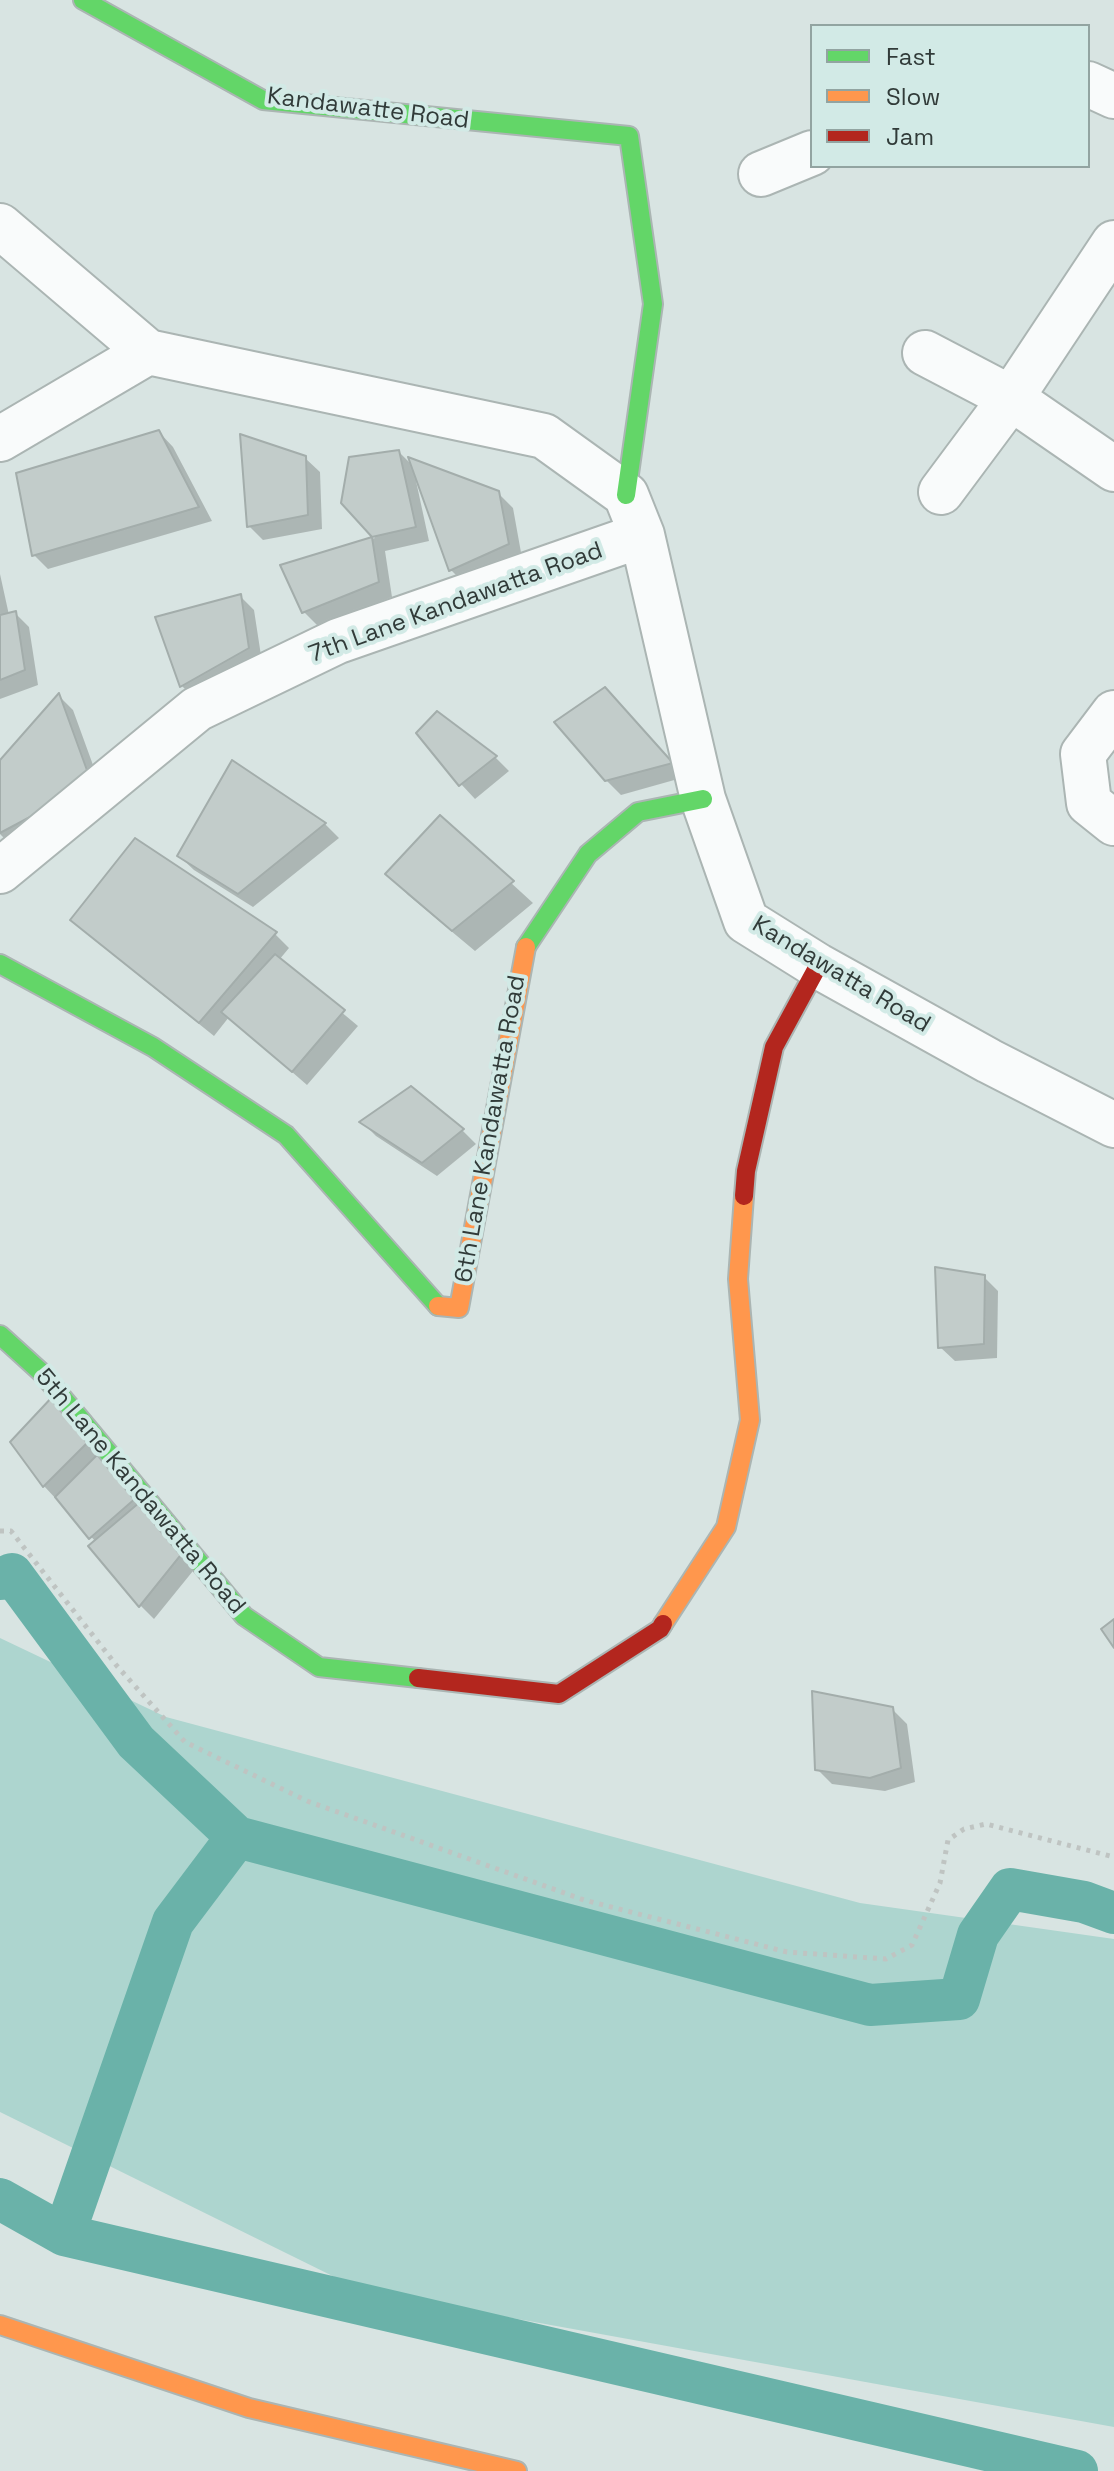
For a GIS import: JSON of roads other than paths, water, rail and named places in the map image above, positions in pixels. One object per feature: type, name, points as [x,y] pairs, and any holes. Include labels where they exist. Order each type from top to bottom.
[{"type":"street","name":"Kandawatte Road","points":[[83,0],[263,100],[629,136],[653,304],[626,495]]},
{"type":"street","points":[[1090,85],[1114,96]]},
{"type":"street","points":[[761,174],[810,154]]},
{"type":"street","points":[[0,226],[148,352],[544,436],[626,495]]},
{"type":"street","points":[[941,492],[1011,398],[1114,243]]},
{"type":"street","points":[[0,439],[148,352]]},
{"type":"street","points":[[925,353],[1011,398],[1114,469]]},
{"type":"street","name":"Kandawatta Road","points":[[626,495],[642,535],[703,799],[746,921],[818,966],[989,1061],[1114,1125]]},
{"type":"street","name":"7th Lane Kandawatta Road","points":[[0,871],[197,709],[338,641],[642,535]]},
{"type":"street","points":[[1114,713],[1083,754],[1089,803],[1114,823]]},
{"type":"street","name":"6th Lane Kandawatta Road","points":[[0,964],[153,1047],[286,1135],[439,1307],[459,1308],[525,948],[588,854],[638,812],[703,799]]},
{"type":"street","name":"5th Lane Kandawatta Road","points":[[0,1335],[42,1373],[244,1616],[319,1667],[559,1694],[660,1629],[726,1527],[750,1420],[738,1279],[746,1171],[774,1047],[818,966]]},
{"type":"street","points":[[0,2325],[249,2408],[517,2471]]},
{"type":"waterway","points":[[0,1579],[12,1574],[136,1742],[237,1837]]},
{"type":"waterway","points":[[64,2235],[173,1922],[237,1837],[870,2005],[959,1999],[978,1935],[1010,1889],[1084,1902],[1114,1913]]},
{"type":"waterway","points":[[0,2199],[64,2235],[1077,2471]]}]
